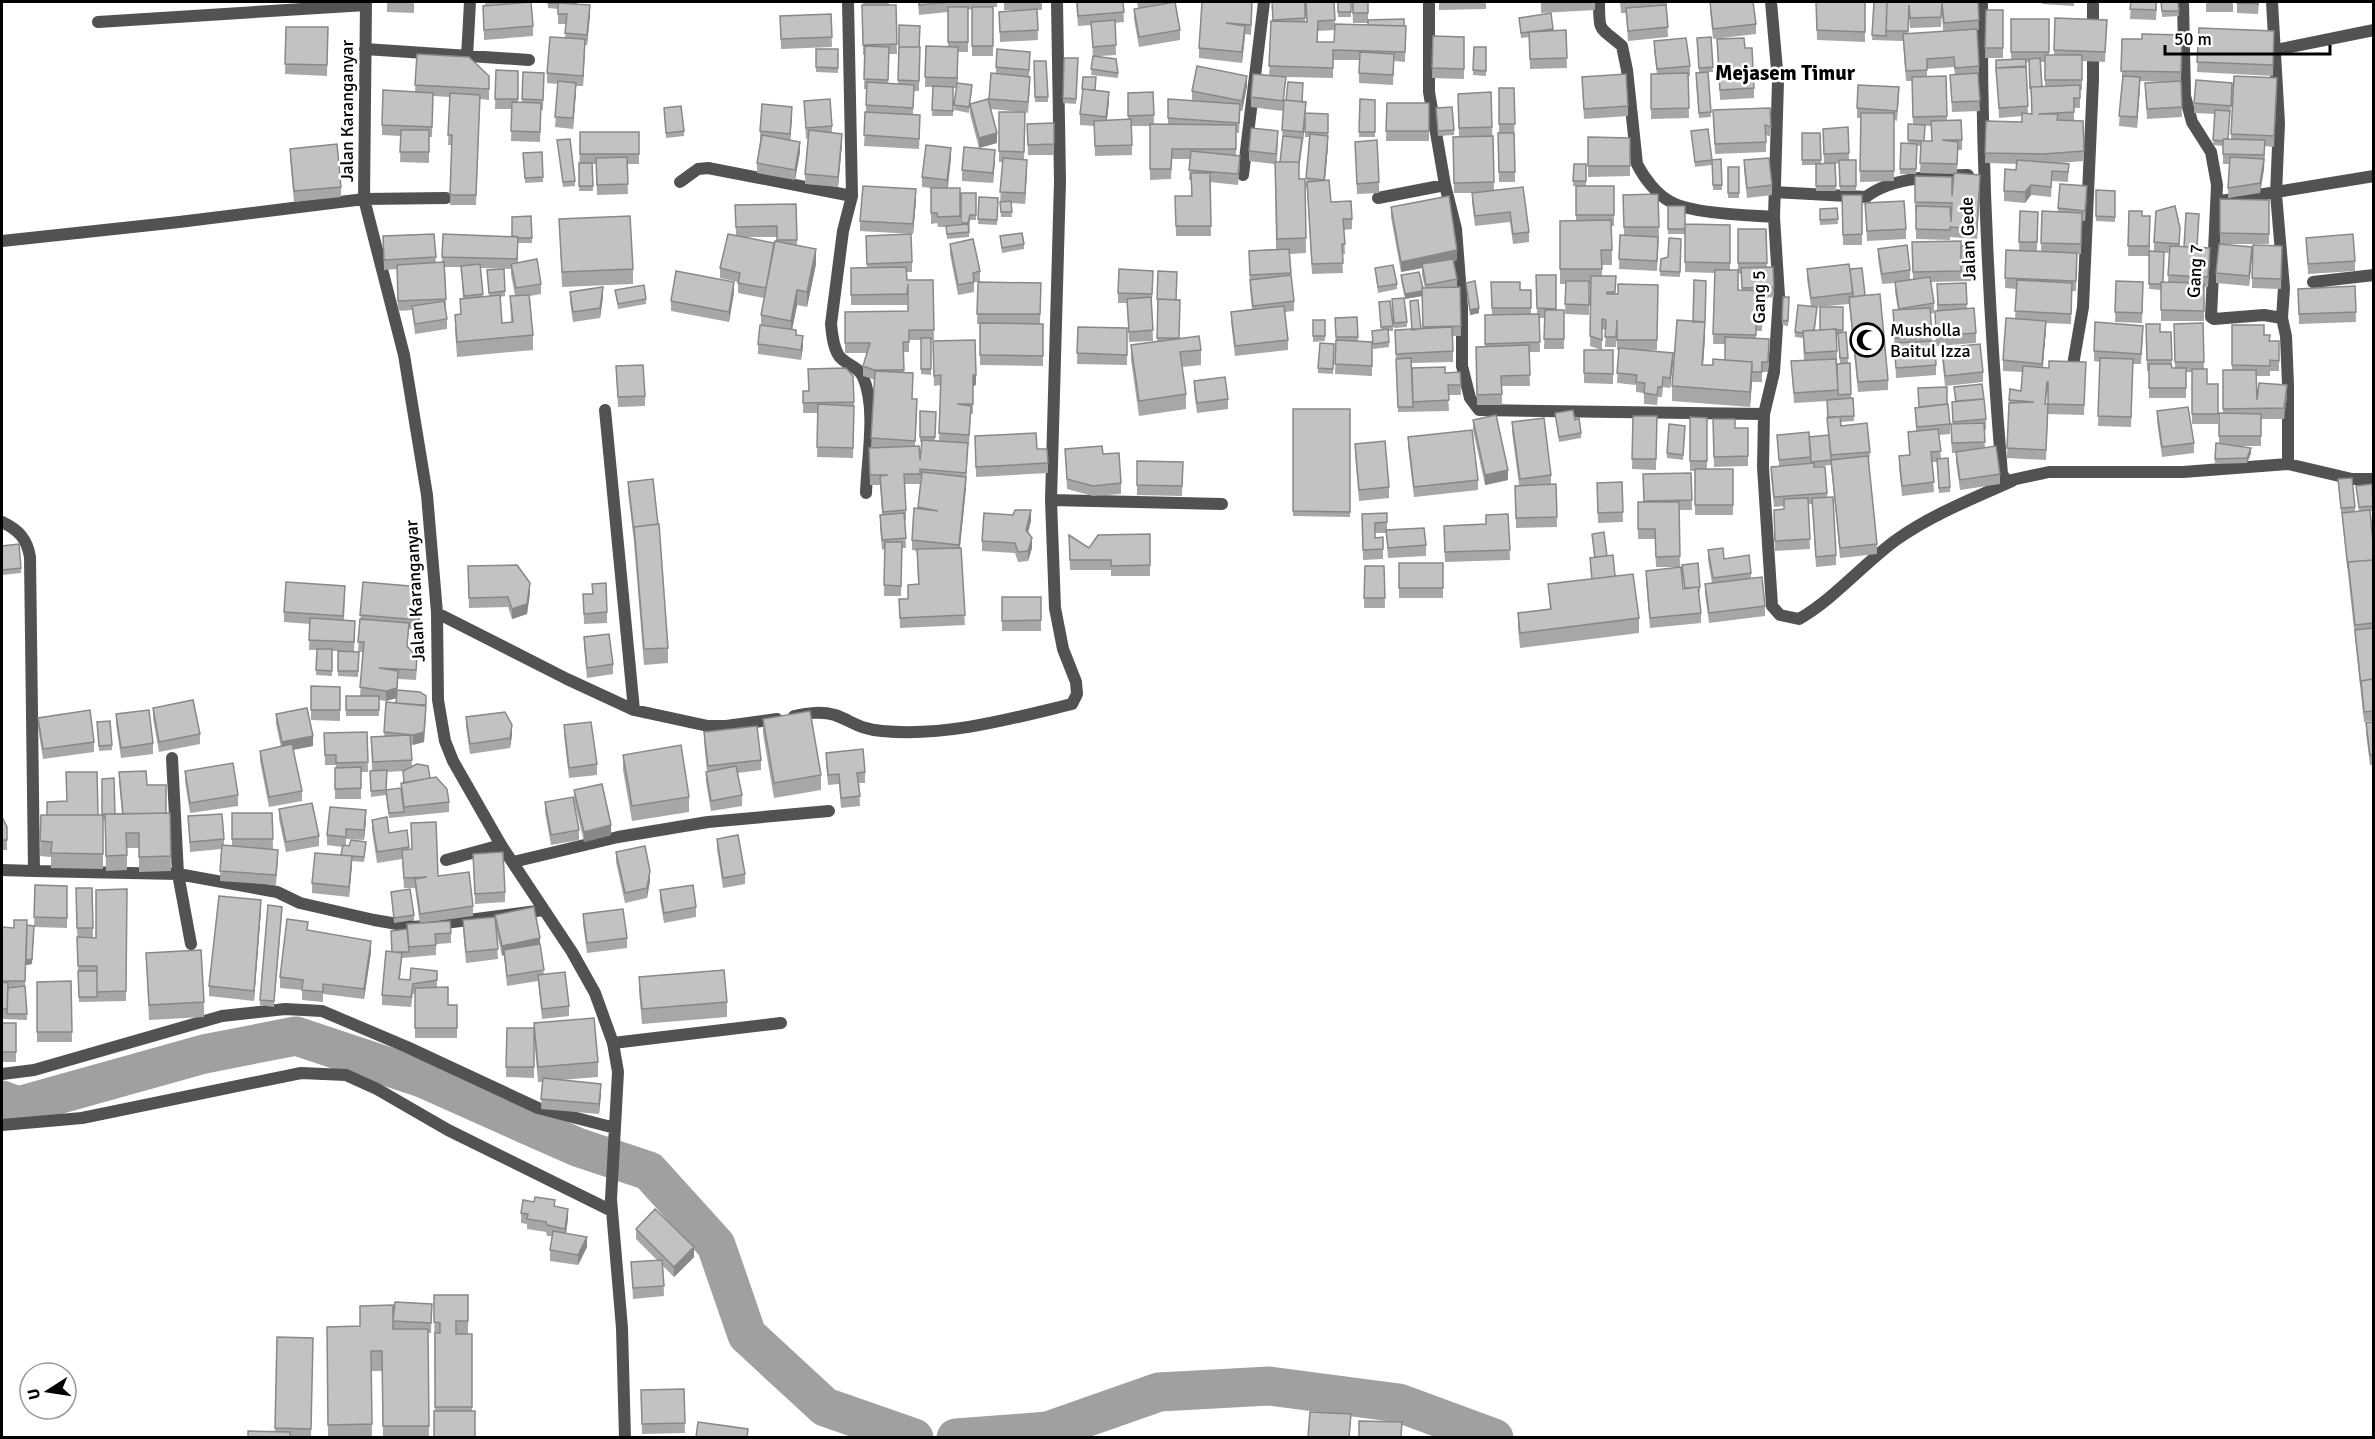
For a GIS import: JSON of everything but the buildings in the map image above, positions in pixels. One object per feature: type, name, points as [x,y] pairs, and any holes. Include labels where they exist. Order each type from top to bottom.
[{"type":"street","points":[[467,57],[470,2]]},
{"type":"street","points":[[848,2],[852,196],[843,231],[831,324],[840,357],[860,370],[868,390],[870,414],[866,493]]},
{"type":"street","points":[[437,613],[634,710],[708,726],[726,726],[814,712],[834,715],[860,728],[936,732],[995,722],[1072,704],[1077,694],[1076,682],[1063,649],[1055,608],[1051,500],[1060,181],[1057,2]]},
{"type":"street","points":[[1244,175],[1264,2]]},
{"type":"street","points":[[1429,2],[1429,92],[1445,185],[1456,229],[1462,307],[1462,366],[1470,398],[1479,410],[1764,414]]},
{"type":"street","points":[[1599,2],[1599,25],[1603,32],[1622,46],[1627,70],[1637,164],[1643,175],[1658,193],[1674,204],[1716,213],[1774,217]]},
{"type":"street","name":"Gang 5","points":[[1771,2],[1779,81],[1774,217],[1779,296],[1774,372],[1764,414],[1763,466],[1772,606],[1780,615],[1799,619],[1821,606],[1896,540],[2007,477]]},
{"type":"street","name":"Jalan Gede","points":[[1982,2],[1984,175],[1990,335],[2007,477]]},
{"type":"street","points":[[2073,365],[2083,307],[2093,80],[2093,2]]},
{"type":"street","name":"Gang 7","points":[[2183,2],[2185,96],[2192,122],[2211,152],[2217,185],[2211,317],[2216,319],[2264,315],[2282,318]]},
{"type":"street","points":[[2272,2],[2279,123],[2276,194],[2284,288],[2282,318],[2287,375],[2288,464]]},
{"type":"street","points":[[98,22],[366,3]]},
{"type":"street","name":"Jalan Karanganyar","points":[[366,3],[364,199],[404,355],[427,495],[437,613],[437,678],[440,719],[445,741],[453,761],[501,845],[572,952],[595,993],[613,1043],[618,1072],[612,1205],[622,1328],[626,1437]]},
{"type":"street","points":[[2276,50],[2373,30]]},
{"type":"street","points":[[365,49],[529,60]]},
{"type":"street","points":[[680,182],[698,169],[708,168],[852,196]]},
{"type":"street","points":[[1775,192],[1866,197],[1876,189],[1927,176],[1984,175]]},
{"type":"street","points":[[2216,202],[2276,194],[2373,176]]},
{"type":"street","points":[[1378,198],[1445,185]]},
{"type":"street","points":[[2,240],[179,222],[364,199],[446,198]]},
{"type":"street","points":[[2313,282],[2373,274]]},
{"type":"street","points":[[606,410],[634,710]]},
{"type":"street","points":[[2007,477],[2049,472],[2183,472],[2288,464],[2352,479],[2373,479]]},
{"type":"street","points":[[1051,500],[1222,504]]},
{"type":"street","points":[[2,522],[21,533],[28,544],[30,557],[34,871]]},
{"type":"street","points":[[172,758],[178,874],[191,944]]},
{"type":"street","points":[[513,862],[618,837],[708,822],[829,811]]},
{"type":"street","points":[[446,860],[501,845]]},
{"type":"street","points":[[2,870],[178,874],[277,892],[300,903],[415,927],[544,910]]},
{"type":"street","points":[[2,1074],[34,1070],[222,1016],[285,1009],[322,1011],[407,1047],[538,1108],[614,1134]]},
{"type":"street","points":[[613,1043],[781,1023]]},
{"type":"street","points":[[2,1125],[82,1118],[302,1073],[346,1075],[377,1089],[448,1130],[612,1205]]},
{"type":"waterway","points":[[2,1100],[18,1106],[204,1054],[296,1036],[422,1078],[577,1147],[649,1171],[716,1245],[747,1335],[825,1407],[914,1438]]},
{"type":"waterway","points":[[956,1438],[1048,1431],[1159,1392],[1269,1386],[1399,1403],[1494,1438]]},
{"type":"place","name":"Musholla Baitul Izza","points":[[1867,340]]},
{"type":"district","name":"Mejasem Timur","points":[[1785,73]]}]
